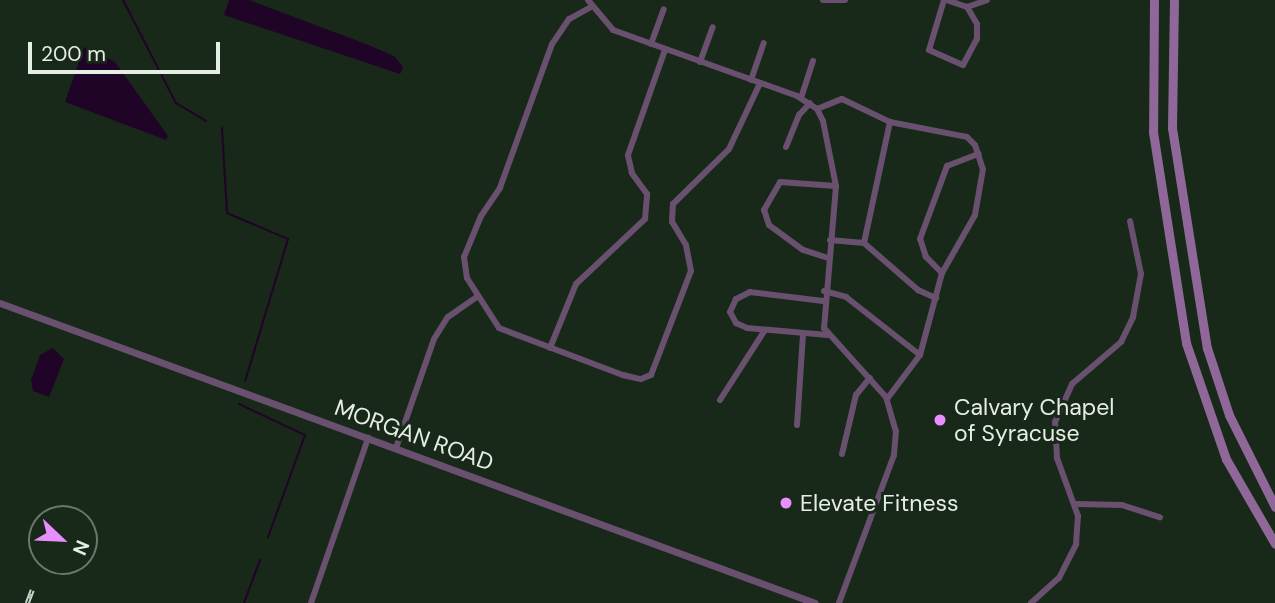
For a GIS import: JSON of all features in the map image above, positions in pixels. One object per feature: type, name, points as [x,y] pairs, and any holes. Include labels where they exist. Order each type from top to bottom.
[{"type":"main road","points":[[1154,0],[1153,132],[1186,343],[1226,459],[1275,544]]},
{"type":"main road","points":[[1174,0],[1172,128],[1202,321],[1229,415],[1275,507]]},
{"type":"street","points":[[822,0],[845,0]]},
{"type":"street","points":[[967,7],[978,24],[977,39],[965,64],[958,64],[929,50],[946,0],[967,7],[987,0]]},
{"type":"street","points":[[761,83],[729,149],[677,199],[671,212],[691,271],[662,353],[651,375],[641,379],[499,328],[477,297],[464,270],[467,247],[483,211],[500,188],[552,44],[569,19],[590,3],[613,30],[665,50],[761,83],[802,98],[817,109],[828,136],[836,186],[823,301],[828,335],[887,399],[896,424],[894,454],[839,603]]},
{"type":"street","points":[[651,44],[664,9]]},
{"type":"street","points":[[700,62],[713,27]]},
{"type":"street","points":[[751,80],[764,43]]},
{"type":"street","points":[[551,348],[576,284],[640,225],[647,211],[647,194],[632,173],[628,155],[665,50]]},
{"type":"street","points":[[802,98],[813,61]]},
{"type":"street","points":[[817,109],[842,99],[890,122],[967,137],[979,154],[982,183],[975,215],[942,273],[920,355],[887,399]]},
{"type":"street","points":[[786,147],[799,115],[810,103]]},
{"type":"street","points":[[864,243],[890,122]]},
{"type":"street","points":[[942,273],[926,257],[920,239],[947,166],[979,154]]},
{"type":"street","points":[[828,258],[803,250],[769,225],[764,210],[780,182],[836,186]]},
{"type":"street","points":[[1031,603],[1059,578],[1073,554],[1078,531],[1076,504],[1057,458],[1055,422],[1072,384],[1112,352],[1133,317],[1141,274],[1130,221]]},
{"type":"street","points":[[830,240],[864,243],[918,290],[936,298]]},
{"type":"street","points":[[824,291],[846,297],[920,355]]},
{"type":"street","points":[[823,301],[745,293],[736,299],[730,312],[740,326],[828,335]]},
{"type":"street","points":[[396,448],[434,339],[448,317],[477,297]]},
{"type":"street","name":"MORGAN ROAD","points":[[0,303],[815,603]]},
{"type":"street","points":[[720,400],[765,330]]},
{"type":"street","points":[[797,425],[803,334]]},
{"type":"street","points":[[842,454],[856,395],[870,378]]},
{"type":"street","points":[[311,603],[368,438]]},
{"type":"street","points":[[1076,504],[1122,505],[1160,517]]},
{"type":"shaded area","points":[[229,0],[249,0],[371,46],[394,56],[403,67],[400,74],[224,15]]},
{"type":"shaded area","points":[[84,47],[115,62],[168,136],[166,140],[65,102]]},
{"type":"shaded area","points":[[53,348],[64,359],[49,397],[33,391],[31,380],[40,355]]},
{"type":"waterway","points":[[123,0],[176,103],[206,121]]},
{"type":"waterway","points":[[222,128],[227,213],[288,239],[245,381]]},
{"type":"waterway","points":[[239,404],[305,435],[268,537]]},
{"type":"waterway","points":[[244,603],[260,560]]},
{"type":"railway","points":[[27,603],[32,590]]},
{"type":"place","name":"Calvary Chapel of Syracuse","points":[[940,420]]},
{"type":"place","name":"Elevate Fitness","points":[[786,503]]}]
